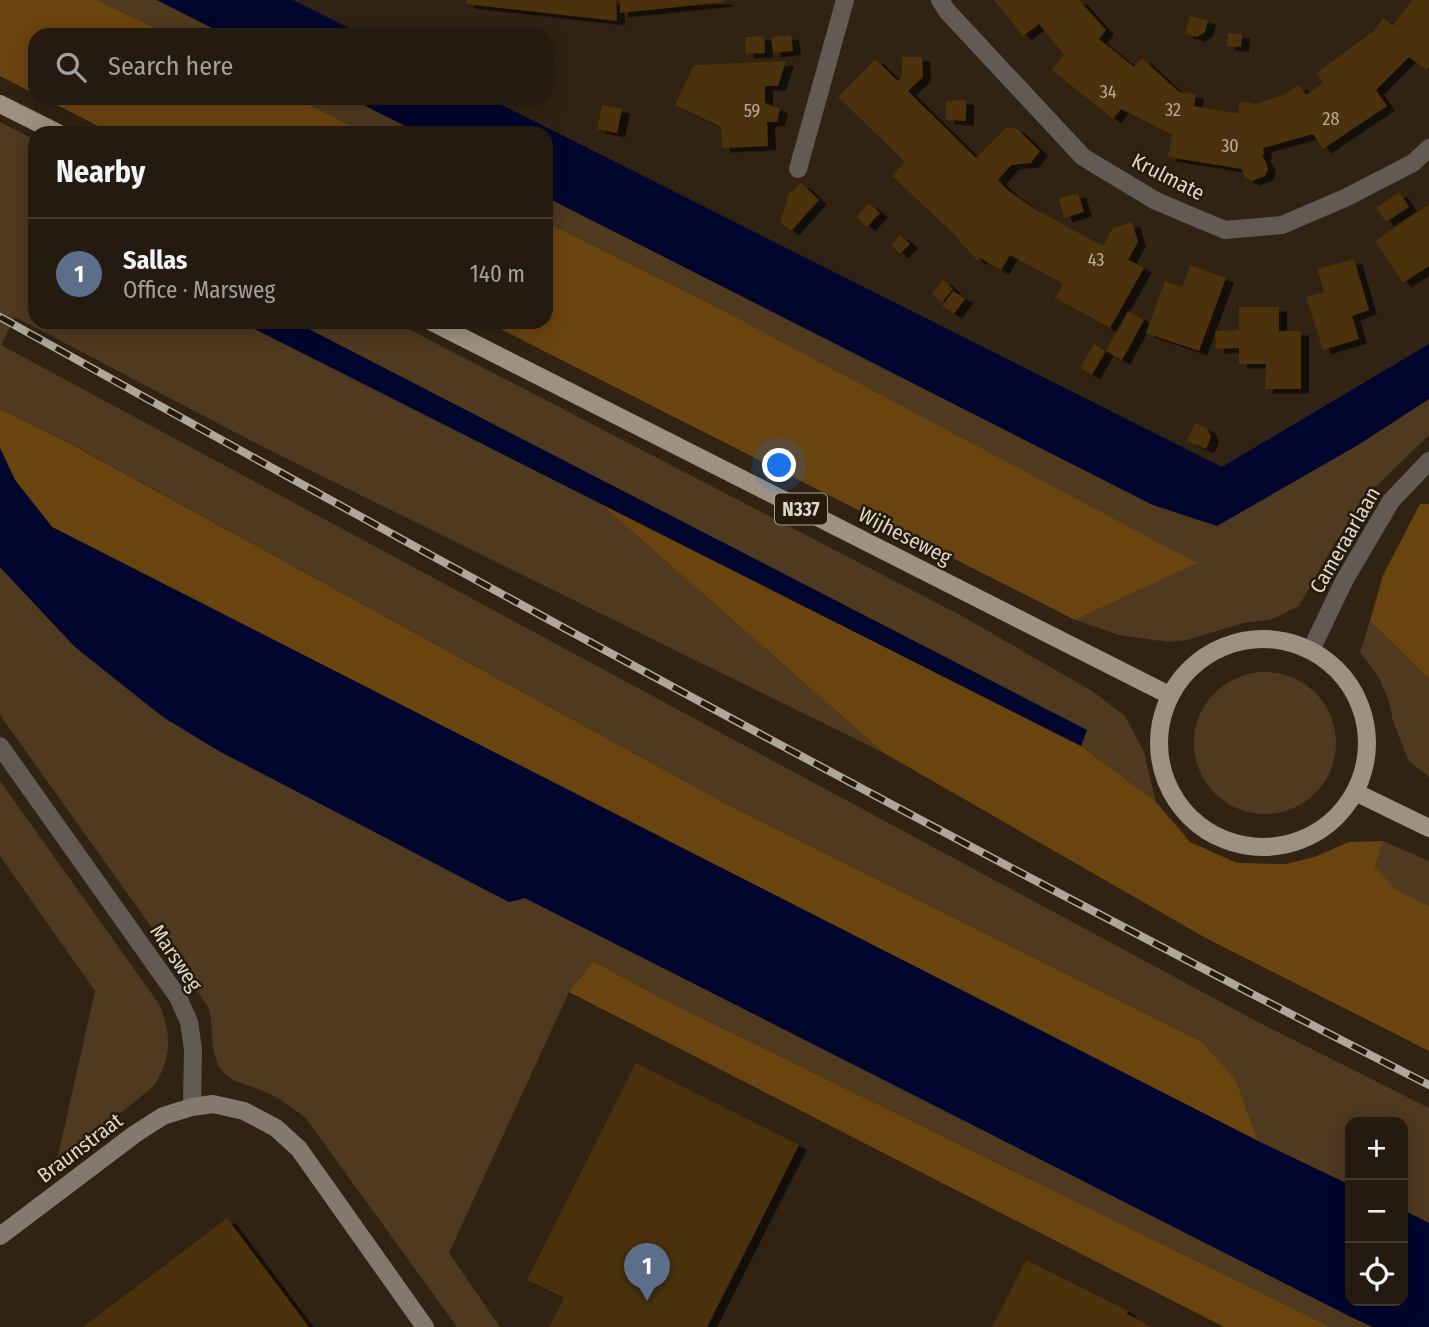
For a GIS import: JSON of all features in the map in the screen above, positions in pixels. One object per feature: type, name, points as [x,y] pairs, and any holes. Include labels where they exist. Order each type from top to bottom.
[{"type":"main road","points":[[0,104],[44,126]]},
{"type":"main road","name":"Wijheseweg","points":[[446,329],[1169,695]]},
{"type":"main road","points":[[1272,638],[1311,650],[1338,669],[1357,696],[1367,728],[1366,761],[1355,792],[1333,821],[1302,840],[1266,847],[1231,842],[1199,825],[1174,799],[1161,766],[1158,729],[1169,695],[1195,663],[1231,642],[1272,638]]},
{"type":"main road","points":[[1355,792],[1429,828]]},
{"type":"street","points":[[797,169],[845,0]]},
{"type":"street","name":"Krulmate","points":[[940,0],[947,11],[1083,157],[1156,201],[1225,230],[1282,225],[1345,198],[1413,163],[1429,148]]},
{"type":"street","name":"Cameraarlaan","points":[[1311,650],[1344,581],[1391,501],[1429,461]]},
{"type":"street","name":"Marsweg","points":[[0,746],[178,997],[189,1022],[193,1049],[192,1107]]},
{"type":"street","points":[[192,1107],[213,1104],[244,1111],[276,1128],[299,1149],[425,1327]]},
{"type":"street","name":"Braunstraat","points":[[0,1236],[135,1134],[163,1116],[192,1107]]},
{"type":"shaded area","points":[[0,0],[97,0],[155,28],[28,28],[28,90],[0,76]]},
{"type":"shaded area","points":[[97,0],[157,0],[212,28],[155,28]]},
{"type":"shaded area","points":[[57,105],[309,105],[352,126],[98,126]]},
{"type":"shaded area","points":[[309,105],[364,105],[405,126],[352,126]]},
{"type":"shaded area","points":[[0,122],[28,136],[28,324],[15,317],[1,345],[1260,1023],[1429,1108],[1429,1223],[1408,1212],[1408,1117],[1345,1117],[1345,1183],[1258,1141],[1236,1080],[1202,1042],[730,806],[72,444],[0,409]]},
{"type":"shaded area","points":[[553,201],[1153,505],[1358,445],[1429,399],[1429,435],[1369,493],[1335,543],[1299,606],[1273,619],[1243,623],[1187,640],[1168,642],[1119,635],[1075,620],[1196,563],[707,302],[553,225]]},
{"type":"shaded area","points":[[553,225],[707,302],[1197,563],[1075,620],[501,329],[553,329]]},
{"type":"shaded area","points":[[38,329],[254,329],[601,504],[884,753],[267,449]]},
{"type":"shaded area","points":[[309,329],[408,329],[962,616],[1092,691],[1125,716],[1144,752],[1156,802],[1081,746],[1086,730]]},
{"type":"shaded area","points":[[0,409],[71,444],[730,806],[1202,1042],[1236,1080],[1258,1141],[52,527],[15,480],[0,448]]},
{"type":"shaded area","points":[[601,504],[1081,746],[1156,802],[1190,842],[1237,863],[1286,864],[1314,857],[1349,842],[1383,841],[1375,867],[1397,890],[1429,906],[1429,1051],[1204,937],[884,753]]},
{"type":"shaded area","points":[[1420,504],[1429,504],[1429,679],[1370,621],[1383,575]]},
{"type":"shaded area","points":[[0,567],[75,647],[163,717],[219,751],[509,902],[525,898],[1373,1327],[1331,1327],[661,998],[593,961],[569,992],[449,1253],[500,1327],[457,1327],[305,1117],[274,1096],[235,1081],[219,1067],[207,1005],[0,715]]},
{"type":"shaded area","points":[[1370,621],[1429,679],[1429,777],[1408,760],[1379,678],[1360,652]]},
{"type":"shaded area","points":[[1265,672],[1292,677],[1316,692],[1331,716],[1336,743],[1331,770],[1316,794],[1292,809],[1265,814],[1238,809],[1214,794],[1199,770],[1194,743],[1199,716],[1214,692],[1238,677]]},
{"type":"shaded area","points":[[0,781],[159,1004],[168,1036],[167,1056],[153,1087],[56,1164],[95,991],[0,856]]},
{"type":"shaded area","points":[[1383,841],[1429,861],[1429,906],[1397,890],[1375,867]]},
{"type":"shaded area","points":[[593,961],[661,998],[1331,1327],[1224,1327],[569,992]]},
{"type":"water","points":[[157,0],[293,0],[349,28],[212,28]]},
{"type":"water","points":[[364,105],[502,105],[544,126],[405,126]]},
{"type":"water","points":[[553,131],[1222,467],[1429,344],[1429,399],[1358,445],[1217,526],[1153,505],[553,201]]},
{"type":"water","points":[[255,329],[309,329],[1087,730],[1081,746]]},
{"type":"water","points":[[0,448],[15,480],[52,527],[1258,1141],[1345,1183],[1345,1306],[1408,1306],[1408,1212],[1429,1223],[1429,1327],[1373,1327],[1353,1318],[525,898],[509,902],[219,751],[163,717],[75,647],[0,567]]},
{"type":"building","points":[[467,0],[616,0],[617,21],[466,4]]},
{"type":"building","points":[[620,0],[725,0],[725,2],[620,13]]},
{"type":"building","points":[[994,0],[1079,0],[1106,30],[1099,39],[1134,67],[1142,58],[1179,92],[1196,94],[1194,106],[1216,110],[1238,113],[1240,101],[1256,104],[1285,94],[1299,85],[1306,95],[1323,83],[1316,73],[1374,31],[1383,18],[1393,25],[1412,0],[1429,0],[1429,67],[1427,70],[1409,57],[1376,90],[1387,106],[1323,149],[1313,134],[1263,148],[1262,156],[1268,169],[1265,176],[1252,181],[1245,178],[1242,169],[1168,157],[1172,135],[1121,109],[1113,119],[1052,70],[1064,55],[1039,24],[1023,36]]},
{"type":"building","points":[[1190,16],[1208,20],[1205,32],[1197,37],[1185,34]]},
{"type":"building","points":[[1228,33],[1242,34],[1241,47],[1227,46]]},
{"type":"building","points":[[791,35],[793,51],[773,53],[771,37]]},
{"type":"building","points":[[764,36],[765,53],[746,54],[745,37]]},
{"type":"building","points":[[902,57],[922,57],[923,77],[908,91],[976,158],[1007,127],[1017,129],[1040,151],[1031,163],[1011,165],[998,180],[1009,191],[1033,208],[1103,246],[1113,228],[1132,222],[1138,242],[1128,260],[1144,268],[1110,328],[1055,298],[1063,284],[1010,255],[1001,270],[980,258],[978,261],[959,239],[892,176],[905,162],[838,97],[875,59],[898,81],[902,77]]},
{"type":"building","points":[[786,61],[778,86],[765,86],[765,103],[780,109],[777,122],[767,122],[768,146],[722,148],[721,127],[675,105],[694,65]]},
{"type":"building","points":[[966,100],[966,121],[946,120],[946,101]]},
{"type":"building","points":[[602,105],[622,109],[617,133],[597,129]]},
{"type":"building","points":[[801,183],[819,200],[791,231],[780,222],[789,194]]},
{"type":"building","points":[[1399,192],[1409,207],[1386,222],[1376,208]]},
{"type":"building","points":[[1078,193],[1084,212],[1064,218],[1059,198]]},
{"type":"building","points":[[869,203],[880,213],[867,227],[856,217]]},
{"type":"building","points":[[1429,204],[1429,266],[1403,283],[1375,241]]},
{"type":"building","points":[[900,235],[910,244],[900,254],[891,245]]},
{"type":"building","points":[[1354,259],[1369,310],[1352,316],[1359,339],[1323,350],[1306,297],[1324,292],[1317,269]]},
{"type":"building","points":[[1190,265],[1226,278],[1199,351],[1146,333],[1165,281],[1182,287]]},
{"type":"building","points":[[943,280],[953,289],[942,302],[932,294]]},
{"type":"building","points":[[953,291],[965,299],[954,314],[942,306]]},
{"type":"building","points":[[1239,307],[1279,307],[1279,331],[1301,331],[1301,389],[1265,389],[1266,364],[1239,364],[1239,348],[1216,349],[1215,331],[1239,330]]},
{"type":"building","points":[[1128,311],[1144,320],[1122,360],[1106,351]]},
{"type":"building","points":[[1094,344],[1106,351],[1092,375],[1080,368]]},
{"type":"building","points":[[1195,423],[1207,428],[1211,437],[1206,449],[1187,441]]},
{"type":"building","points":[[636,1063],[799,1145],[707,1327],[549,1327],[564,1298],[527,1280]]},
{"type":"building","points":[[227,1218],[309,1327],[83,1327],[160,1269]]},
{"type":"building","points":[[1026,1260],[1128,1311],[1127,1314],[1152,1327],[992,1327]]},
{"type":"railway","points":[[0,317],[711,707],[1069,898],[1429,1085]]},
{"type":"place","name":"Sallas","points":[[647,1301]]}]
